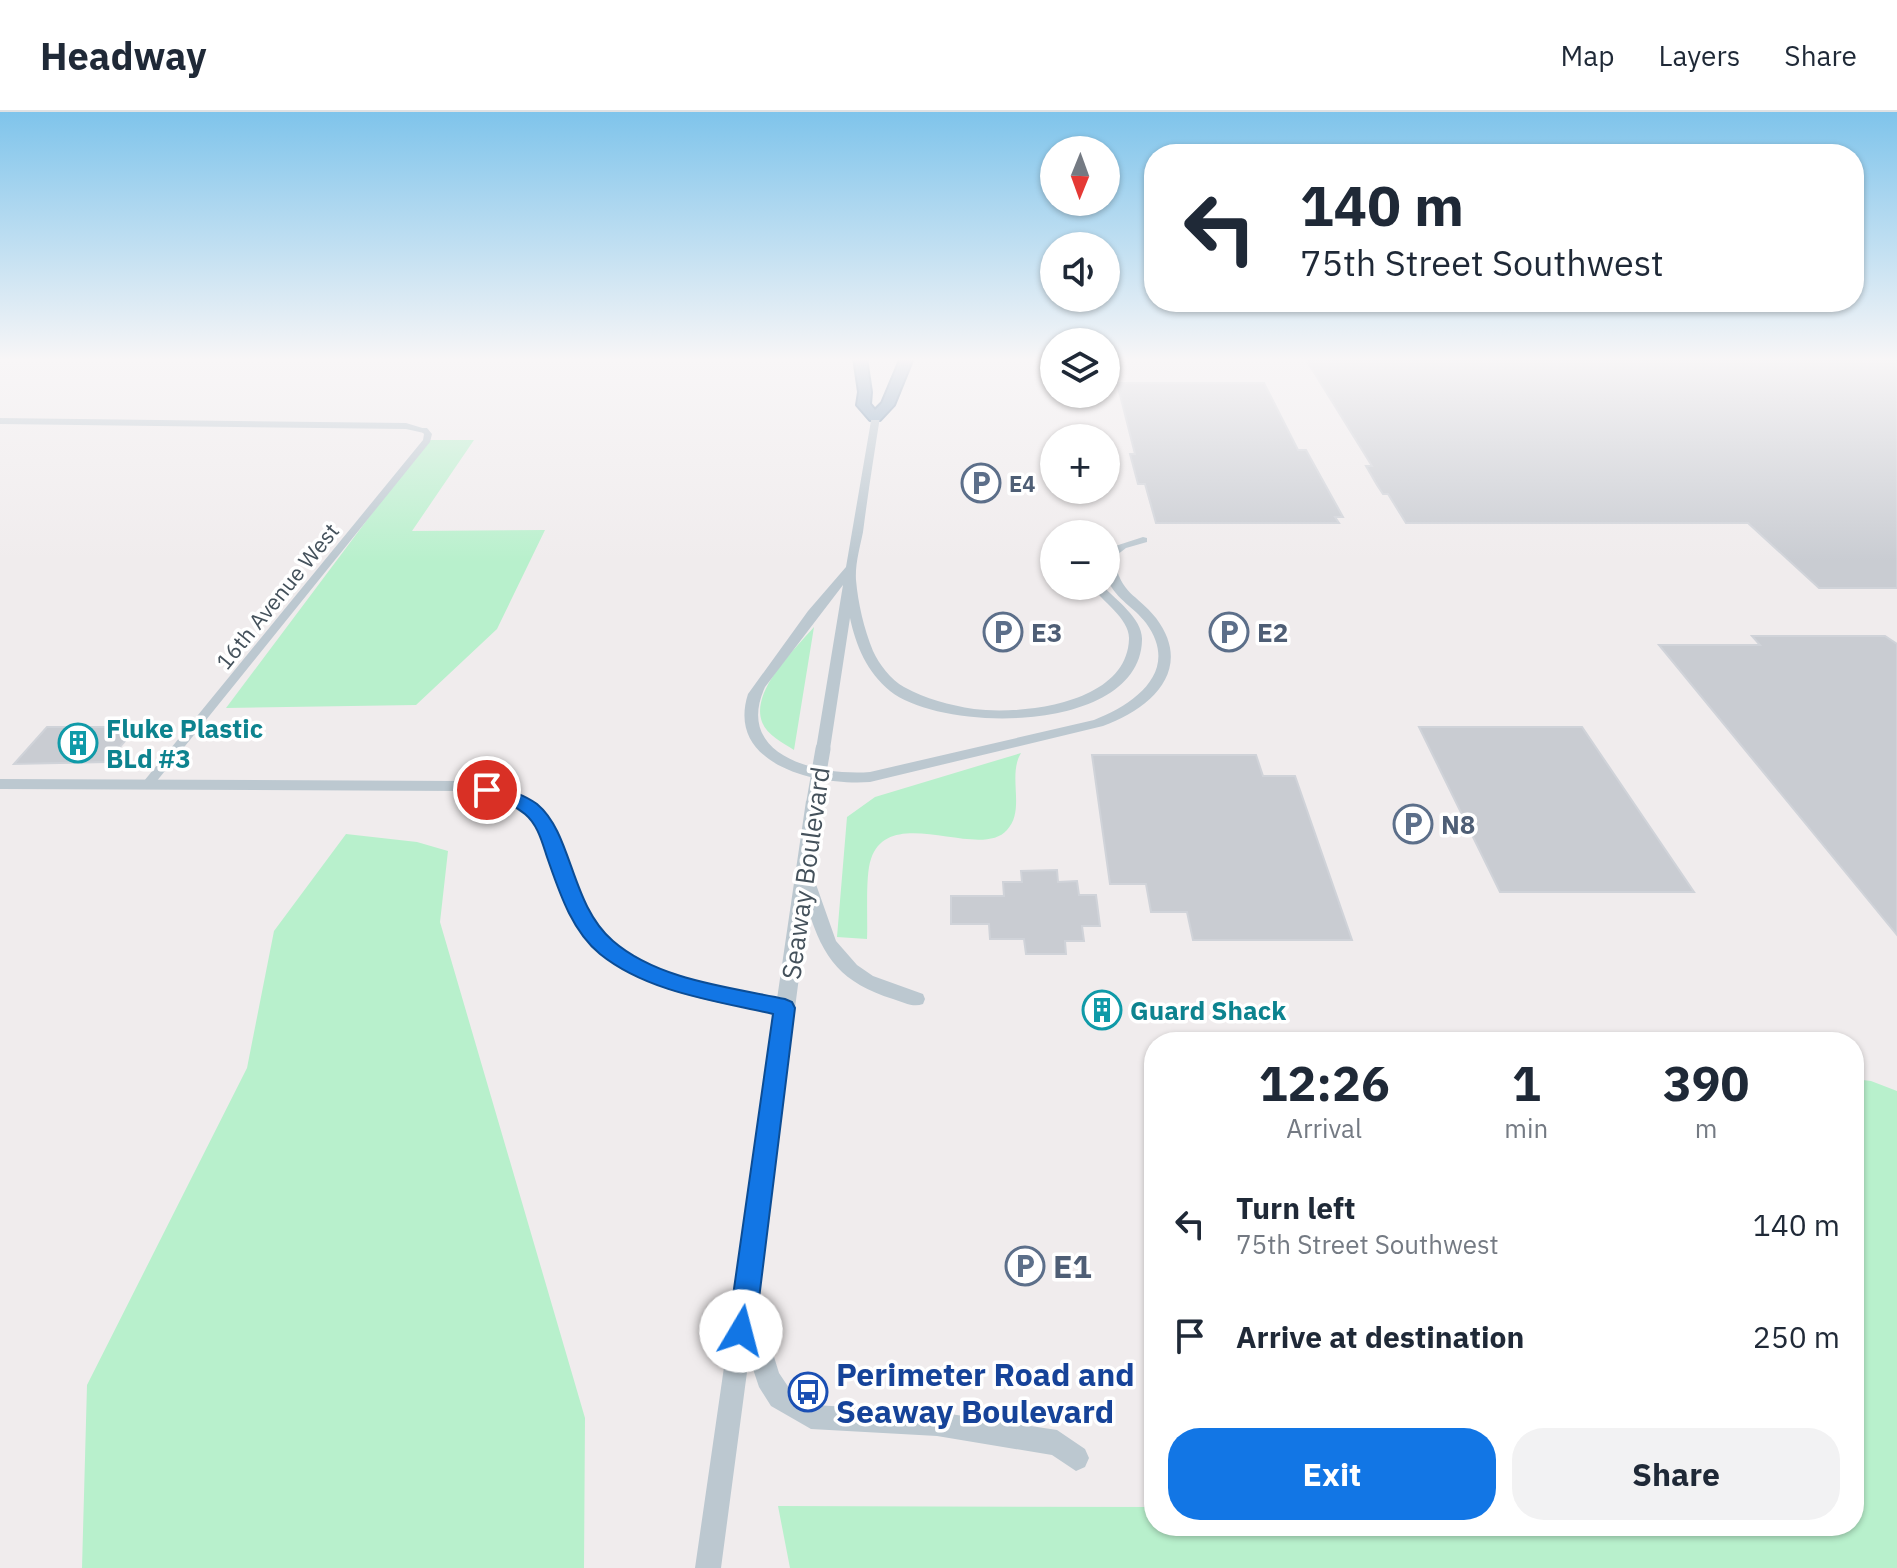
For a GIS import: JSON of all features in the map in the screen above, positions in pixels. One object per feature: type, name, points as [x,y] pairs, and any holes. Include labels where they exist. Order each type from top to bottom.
[{"type":"street","points":[[402,426],[424,430]]},
{"type":"street","name":"Seaway Boulevard","points":[[708,1568],[814,801],[873,426]]},
{"type":"street","name":"16th Avenue West","points":[[148,784],[427,440],[428,434],[424,430]]},
{"type":"street","points":[[1120,547],[1143,540]]},
{"type":"street","points":[[849,570],[758,686],[752,697],[750,721],[761,744],[785,763],[815,774],[859,779],[1098,723],[1124,714],[1145,699],[1163,672],[1165,654],[1157,630],[1144,611],[1120,590]]},
{"type":"street","points":[[849,570],[862,634],[873,666],[881,676],[905,693],[936,706],[992,716],[1032,715],[1067,707],[1107,687],[1126,669],[1136,643],[1132,627],[1109,600]]},
{"type":"street","points":[[0,784],[459,786],[510,796],[531,809],[544,824],[570,894],[587,927],[607,948],[635,966],[685,985],[785,1008]]},
{"type":"street","points":[[804,871],[818,919],[836,959],[883,990],[916,999]]},
{"type":"street","points":[[741,1331],[763,1355],[768,1378],[780,1397],[811,1417],[937,1424],[1057,1443],[1076,1458]]},
{"type":"green space","points":[[427,440],[474,440],[412,531],[545,530],[497,629],[416,705],[226,708]]},
{"type":"green space","points":[[814,627],[794,750],[768,731],[762,722],[760,710],[768,684]]},
{"type":"green space","points":[[1021,753],[1016,772],[1015,813],[1007,830],[994,838],[977,840],[915,833],[896,835],[881,843],[869,866],[867,939],[837,937],[847,817],[875,797]]},
{"type":"green space","points":[[346,834],[417,842],[448,851],[440,922],[585,1418],[584,1568],[82,1568],[87,1385],[247,1068],[274,931]]},
{"type":"green space","points":[[1864,1080],[1897,1091],[1897,1568],[790,1568],[778,1506],[1144,1507],[1144,1536],[1864,1536]]},
{"type":"building","points":[[1128,426],[1286,426],[1298,450],[1306,450],[1343,517],[1335,517],[1339,523],[1156,523],[1145,484],[1138,484],[1130,454],[1135,454]]},
{"type":"building","points":[[1347,426],[1897,426],[1897,588],[1819,588],[1748,523],[1406,523],[1366,466],[1372,466]]},
{"type":"building","points":[[1752,636],[1885,636],[1897,644],[1897,935],[1659,645],[1760,645]]},
{"type":"building","name":"Fluke Plastic BLd #3","points":[[47,727],[137,727],[107,762],[14,764]]},
{"type":"building","points":[[1419,727],[1582,727],[1694,892],[1500,892]]},
{"type":"building","points":[[1092,755],[1256,755],[1263,776],[1295,776],[1352,940],[1193,940],[1187,912],[1151,912],[1146,884],[1110,884]]},
{"type":"building","points":[[1057,870],[1058,882],[1077,881],[1079,895],[1096,895],[1100,926],[1082,926],[1084,941],[1065,941],[1066,954],[1026,954],[1024,939],[990,939],[989,924],[951,924],[951,896],[1004,896],[1003,882],[1022,882],[1021,871]]},
{"type":"place","name":"E4","points":[[981,483]]},
{"type":"place","name":"E3","points":[[1003,632]]},
{"type":"place","name":"E2","points":[[1229,632]]},
{"type":"place","name":"Fluke Plastic BLd #3","points":[[78,743]]},
{"type":"place","name":"N8","points":[[1413,824]]},
{"type":"place","name":"Guard Shack","points":[[1102,1010]]},
{"type":"place","name":"E1","points":[[1025,1266]]},
{"type":"place","name":"Perimeter Road and Seaway Boulevard","points":[[808,1392]]},
{"type":"route","points":[[487,790],[510,796],[531,809],[544,824],[570,894],[587,927],[607,948],[635,966],[685,985],[785,1008],[741,1331]]}]
